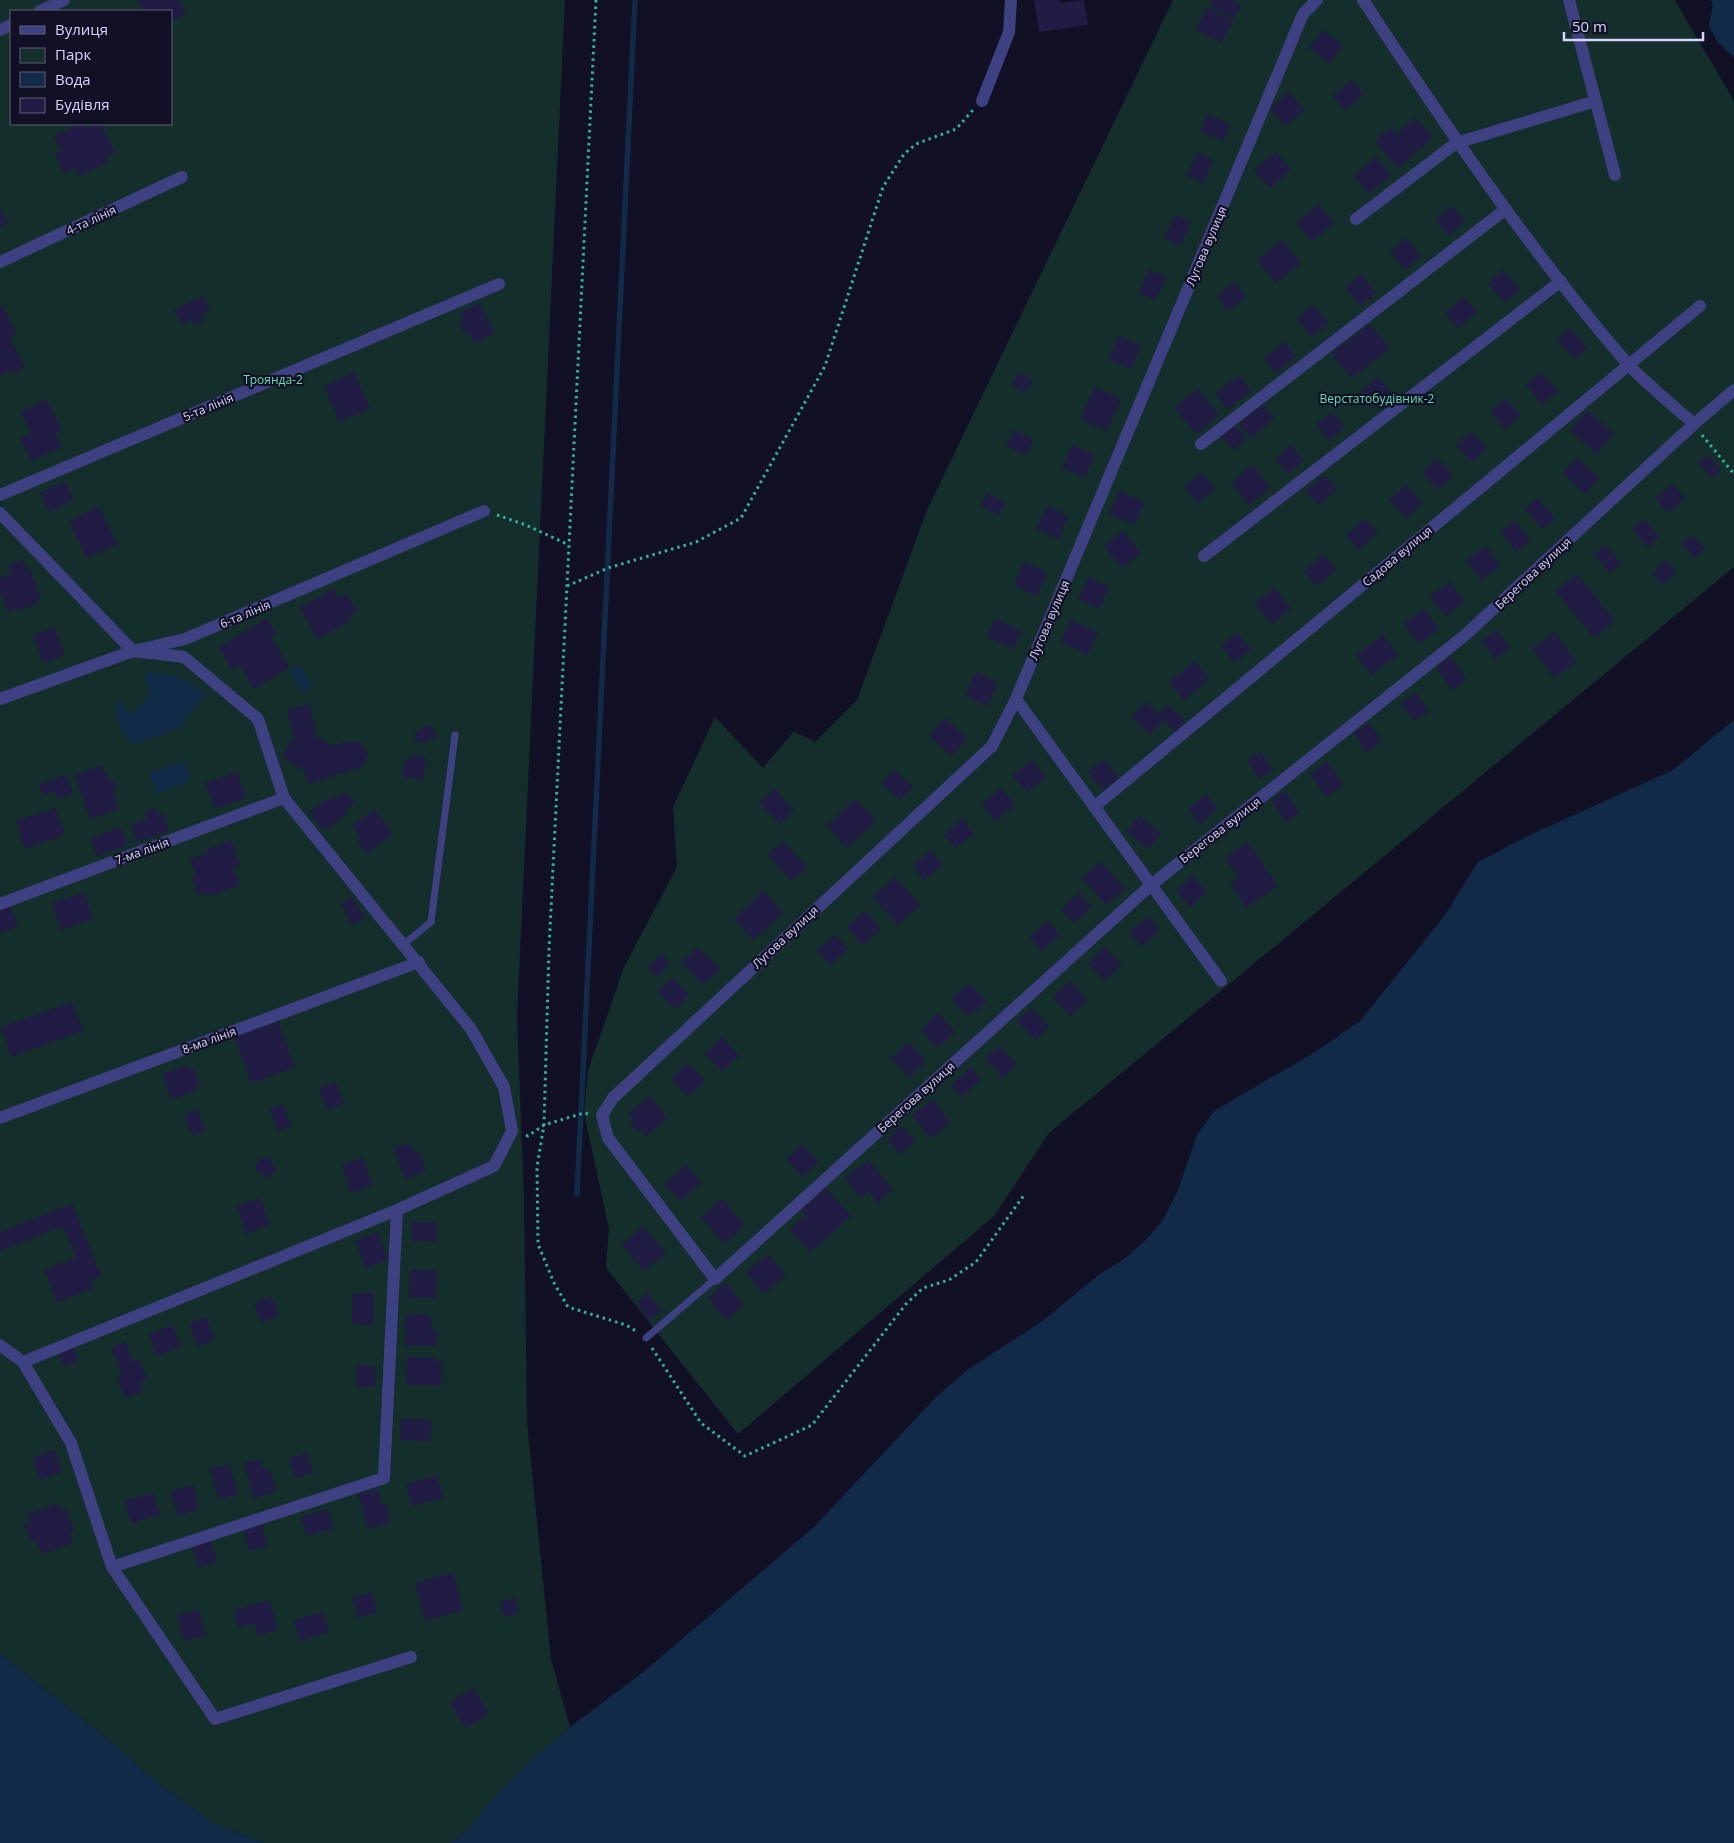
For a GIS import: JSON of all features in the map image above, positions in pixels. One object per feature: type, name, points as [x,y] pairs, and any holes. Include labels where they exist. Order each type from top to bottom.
[{"type":"street","points":[[42,10],[64,0]]},
{"type":"street","points":[[982,101],[1009,32],[1011,0]]},
{"type":"street","name":"Лугова вулиця","points":[[602,1115],[613,1098],[992,746],[1016,699],[1303,14],[1317,0]]},
{"type":"street","points":[[1363,0],[1456,143],[1561,281],[1628,364],[1694,424]]},
{"type":"street","points":[[1569,0],[1615,175]]},
{"type":"street","points":[[1356,219],[1456,143],[1596,101]]},
{"type":"street","name":"4-та лінія","points":[[0,262],[182,177]]},
{"type":"street","points":[[1201,444],[1506,209]]},
{"type":"street","points":[[1204,556],[1561,281]]},
{"type":"street","name":"5-та лінія","points":[[0,495],[500,284]]},
{"type":"street","name":"Садова вулиця","points":[[1094,807],[1700,306]]},
{"type":"street","name":"Берегова вулиця","points":[[715,1279],[1151,885],[1464,636],[1694,424],[1734,390]]},
{"type":"street","name":"6-та лінія","points":[[0,699],[133,651],[185,639],[484,511]]},
{"type":"street","points":[[0,513],[133,651],[184,657],[258,719],[284,798],[404,944],[470,1029],[504,1087],[512,1131],[494,1166],[397,1210],[23,1362]]},
{"type":"street","points":[[1016,699],[1221,981]]},
{"type":"street","name":"7-ма лінія","points":[[0,904],[284,798]]},
{"type":"street","name":"8-ма лінія","points":[[0,1118],[418,962]]},
{"type":"street","points":[[602,1115],[608,1138],[715,1279]]},
{"type":"street","points":[[112,1568],[384,1478],[397,1210]]},
{"type":"street","points":[[0,1346],[23,1362],[71,1443],[112,1568],[215,1719],[411,1657]]},
{"type":"lane","points":[[404,944],[431,922],[454,735]]},
{"type":"lane","points":[[646,1338],[715,1279]]},
{"type":"path","points":[[596,0],[549,949],[544,1126],[537,1167],[538,1244],[554,1283],[568,1307],[626,1325],[646,1338],[701,1423],[745,1456],[812,1425],[906,1304],[923,1288],[948,1280],[976,1262],[1024,1196]]},
{"type":"path","points":[[567,586],[608,568],[696,542],[741,518],[825,366],[883,187],[904,154],[916,144],[956,130],[982,101]]},
{"type":"path","points":[[1694,424],[1734,474]]},
{"type":"path","points":[[484,511],[526,525],[569,545]]},
{"type":"path","points":[[544,1126],[584,1113],[602,1115]]},
{"type":"green space","name":"Троянда-2","points":[[0,0],[565,0],[517,1017],[524,1199],[527,1422],[551,1659],[570,1727],[528,1764],[465,1832],[450,1843],[264,1843],[213,1823],[146,1774],[114,1744],[0,1654]]},
{"type":"green space","name":"Верстатобудівник-2","points":[[1173,0],[1675,0],[1734,101],[1734,567],[1049,1133],[994,1216],[738,1434],[606,1268],[609,1229],[584,1113],[588,1071],[624,967],[677,867],[673,807],[715,717],[763,768],[794,731],[815,742],[857,700],[927,510]]},
{"type":"water","points":[[1710,0],[1734,0],[1734,58],[1717,41],[1709,26],[1713,3]]},
{"type":"water","points":[[300,665],[312,686],[303,692],[290,671]]},
{"type":"water","points":[[147,672],[179,678],[207,694],[185,719],[183,726],[136,744],[129,742],[123,733],[117,717],[116,706],[118,701],[132,715],[150,695],[145,677]]},
{"type":"water","points":[[1734,720],[1734,1843],[450,1843],[465,1832],[504,1787],[535,1757],[570,1727],[642,1673],[814,1527],[936,1397],[967,1370],[1041,1322],[1100,1274],[1124,1259],[1146,1240],[1163,1220],[1178,1190],[1197,1135],[1214,1111],[1315,1052],[1360,1021],[1445,915],[1478,862],[1530,835],[1673,770]]},
{"type":"water","points":[[184,761],[191,780],[157,794],[149,774]]},
{"type":"water","points":[[0,1654],[114,1744],[146,1774],[213,1823],[264,1843],[0,1843]]},
{"type":"building","points":[[138,0],[179,0],[186,14],[172,21],[172,10],[143,10]]},
{"type":"building","points":[[1034,0],[1060,0],[1060,3],[1084,0],[1088,25],[1039,32]]},
{"type":"building","points":[[1212,0],[1232,0],[1241,5],[1234,19],[1209,6]]},
{"type":"building","points":[[1207,8],[1233,21],[1221,43],[1196,30]]},
{"type":"building","points":[[1322,30],[1343,45],[1329,63],[1309,48]]},
{"type":"building","points":[[1352,80],[1364,95],[1345,110],[1333,96]]},
{"type":"building","points":[[1289,92],[1304,110],[1285,126],[1270,108]]},
{"type":"building","points":[[1208,114],[1230,124],[1223,141],[1200,131]]},
{"type":"building","points":[[1415,118],[1433,138],[1398,168],[1375,141],[1391,127],[1397,134]]},
{"type":"building","points":[[78,125],[86,125],[87,128],[102,125],[115,152],[106,156],[109,162],[79,176],[75,168],[64,173],[55,155],[62,151],[54,136]]},
{"type":"building","points":[[1197,152],[1213,160],[1203,183],[1186,176]]},
{"type":"building","points":[[1276,152],[1291,170],[1269,188],[1254,170]]},
{"type":"building","points":[[1376,157],[1391,175],[1369,194],[1354,176]]},
{"type":"building","points":[[1319,204],[1334,223],[1312,241],[1297,223]]},
{"type":"building","points":[[1451,206],[1465,221],[1449,235],[1436,220]]},
{"type":"building","points":[[0,207],[8,223],[0,227]]},
{"type":"building","points":[[1175,215],[1191,222],[1181,246],[1164,238]]},
{"type":"building","points":[[1406,238],[1421,256],[1405,269],[1390,252]]},
{"type":"building","points":[[1282,240],[1301,263],[1276,283],[1257,260]]},
{"type":"building","points":[[1149,270],[1166,277],[1155,300],[1139,293]]},
{"type":"building","points":[[1503,270],[1520,289],[1504,302],[1488,283]]},
{"type":"building","points":[[1361,274],[1376,292],[1361,306],[1346,288]]},
{"type":"building","points":[[1235,282],[1246,297],[1228,311],[1217,296]]},
{"type":"building","points":[[203,296],[210,310],[201,315],[204,321],[194,326],[191,320],[182,324],[174,310]]},
{"type":"building","points":[[1464,297],[1477,312],[1458,328],[1445,313]]},
{"type":"building","points":[[480,303],[495,333],[474,343],[469,332],[465,334],[459,322],[463,320],[460,313]]},
{"type":"building","points":[[1313,305],[1328,323],[1313,337],[1297,319]]},
{"type":"building","points":[[3,306],[17,335],[10,338],[25,368],[12,374],[10,370],[0,375],[0,307]]},
{"type":"building","points":[[1370,324],[1390,349],[1351,378],[1332,353]]},
{"type":"building","points":[[1570,328],[1587,348],[1574,359],[1557,339]]},
{"type":"building","points":[[1119,336],[1141,346],[1131,369],[1108,359]]},
{"type":"building","points":[[1285,342],[1296,357],[1276,373],[1264,358]]},
{"type":"building","points":[[354,372],[370,408],[340,422],[324,386]]},
{"type":"building","points":[[1019,372],[1033,380],[1025,393],[1011,385]]},
{"type":"building","points":[[1541,372],[1558,391],[1542,404],[1526,385]]},
{"type":"building","points":[[1239,375],[1251,391],[1227,410],[1215,394]]},
{"type":"building","points":[[1378,377],[1391,392],[1372,408],[1359,393]]},
{"type":"building","points":[[1095,387],[1121,399],[1107,431],[1080,419]]},
{"type":"building","points":[[1198,389],[1219,415],[1196,434],[1174,407]]},
{"type":"building","points":[[1505,398],[1521,415],[1506,429],[1490,412]]},
{"type":"building","points":[[47,399],[62,430],[55,433],[62,447],[31,461],[20,438],[31,433],[21,412]]},
{"type":"building","points":[[1262,404],[1274,418],[1252,438],[1239,424]]},
{"type":"building","points":[[1588,410],[1614,434],[1596,454],[1570,430]]},
{"type":"building","points":[[1332,412],[1345,427],[1329,441],[1316,425]]},
{"type":"building","points":[[1233,425],[1246,437],[1234,450],[1221,437]]},
{"type":"building","points":[[1014,430],[1033,440],[1026,455],[1006,446]]},
{"type":"building","points":[[1471,431],[1487,447],[1472,462],[1456,445]]},
{"type":"building","points":[[1072,445],[1095,455],[1084,478],[1062,468]]},
{"type":"building","points":[[1291,445],[1304,461],[1288,474],[1275,459]]},
{"type":"building","points":[[1708,455],[1721,470],[1712,478],[1698,463]]},
{"type":"building","points":[[1437,458],[1453,475],[1438,489],[1422,473]]},
{"type":"building","points":[[1577,458],[1599,478],[1585,494],[1563,473]]},
{"type":"building","points":[[1251,465],[1271,487],[1250,505],[1231,484]]},
{"type":"building","points":[[1201,473],[1215,488],[1199,503],[1184,488]]},
{"type":"building","points":[[1324,475],[1337,489],[1318,505],[1305,491]]},
{"type":"building","points":[[65,481],[73,500],[49,512],[40,493]]},
{"type":"building","points":[[1673,484],[1685,499],[1667,513],[1655,498]]},
{"type":"building","points":[[1406,485],[1422,503],[1406,518],[1389,500]]},
{"type":"building","points":[[1119,491],[1144,502],[1135,525],[1109,514]]},
{"type":"building","points":[[987,493],[1005,502],[999,515],[980,506]]},
{"type":"building","points":[[1537,498],[1555,518],[1542,529],[1525,509]]},
{"type":"building","points":[[99,506],[117,544],[87,558],[69,521]]},
{"type":"building","points":[[1047,506],[1069,516],[1059,539],[1036,529]]},
{"type":"building","points":[[1365,519],[1378,533],[1358,550],[1346,535]]},
{"type":"building","points":[[1644,519],[1659,537],[1648,547],[1632,529]]},
{"type":"building","points":[[1515,521],[1530,541],[1516,552],[1501,532]]},
{"type":"building","points":[[1123,531],[1141,553],[1122,568],[1104,546]]},
{"type":"building","points":[[1691,535],[1705,548],[1695,558],[1682,544]]},
{"type":"building","points":[[1605,545],[1621,563],[1610,573],[1594,555]]},
{"type":"building","points":[[1486,546],[1501,566],[1481,580],[1466,560]]},
{"type":"building","points":[[1323,555],[1336,569],[1317,586],[1304,571]]},
{"type":"building","points":[[23,560],[26,568],[29,567],[41,599],[36,601],[37,604],[19,611],[18,608],[8,612],[0,591],[0,578],[11,574],[8,566]]},
{"type":"building","points":[[1665,560],[1677,572],[1663,585],[1652,573]]},
{"type":"building","points":[[1024,562],[1047,573],[1037,596],[1014,585]]},
{"type":"building","points":[[1577,574],[1615,621],[1594,638],[1556,591]]},
{"type":"building","points":[[1089,577],[1110,587],[1099,609],[1078,599]]},
{"type":"building","points":[[1450,582],[1465,602],[1445,616],[1430,596]]},
{"type":"building","points":[[333,588],[339,598],[347,594],[357,611],[349,615],[352,619],[318,639],[300,608]]},
{"type":"building","points":[[1274,588],[1291,608],[1272,624],[1255,604]]},
{"type":"building","points":[[1424,609],[1439,629],[1419,644],[1404,623]]},
{"type":"building","points":[[267,618],[276,634],[271,637],[289,668],[253,689],[240,666],[232,670],[219,647]]},
{"type":"building","points":[[995,619],[1022,632],[1013,649],[987,637]]},
{"type":"building","points":[[1071,620],[1098,633],[1087,655],[1061,641]]},
{"type":"building","points":[[54,627],[65,655],[43,663],[33,636]]},
{"type":"building","points":[[1497,630],[1510,648],[1495,659],[1482,640]]},
{"type":"building","points":[[1555,632],[1576,662],[1554,678],[1533,648]]},
{"type":"building","points":[[1237,633],[1251,650],[1234,663],[1221,646]]},
{"type":"building","points":[[1383,635],[1398,655],[1371,675],[1356,655]]},
{"type":"building","points":[[1451,657],[1467,679],[1452,690],[1436,668]]},
{"type":"building","points":[[1195,661],[1209,679],[1184,700],[1169,682]]},
{"type":"building","points":[[976,672],[998,683],[987,706],[965,695]]},
{"type":"building","points":[[1416,692],[1429,711],[1414,721],[1401,703]]},
{"type":"building","points":[[1146,702],[1158,714],[1167,705],[1185,721],[1175,732],[1163,720],[1150,735],[1131,717]]},
{"type":"building","points":[[309,704],[317,737],[332,746],[348,741],[361,743],[368,754],[363,766],[308,784],[304,770],[282,757],[294,737],[287,710]]},
{"type":"building","points":[[945,718],[967,738],[952,756],[929,736]]},
{"type":"building","points":[[1369,723],[1382,741],[1366,752],[1354,733]]},
{"type":"building","points":[[430,725],[436,732],[435,737],[424,743],[415,741],[415,732]]},
{"type":"building","points":[[1261,752],[1273,770],[1259,779],[1247,760]]},
{"type":"building","points":[[411,755],[426,757],[423,780],[402,777],[405,759],[411,760]]},
{"type":"building","points":[[1104,759],[1119,778],[1103,790],[1088,772]]},
{"type":"building","points":[[1032,760],[1046,777],[1027,792],[1012,775]]},
{"type":"building","points":[[1327,761],[1343,785],[1326,797],[1310,773]]},
{"type":"building","points":[[103,765],[109,780],[113,779],[117,790],[113,792],[119,809],[90,819],[75,775]]},
{"type":"building","points":[[893,770],[913,786],[901,800],[881,783]]},
{"type":"building","points":[[237,772],[246,798],[215,809],[205,783]]},
{"type":"building","points":[[66,775],[73,794],[58,799],[55,792],[43,796],[39,784]]},
{"type":"building","points":[[1001,788],[1015,805],[996,821],[982,804]]},
{"type":"building","points":[[774,789],[794,810],[780,824],[759,803]]},
{"type":"building","points":[[1285,791],[1299,813],[1286,822],[1271,800]]},
{"type":"building","points":[[346,792],[355,803],[345,810],[348,813],[324,831],[309,812],[328,798],[329,800],[335,796],[337,799]]},
{"type":"building","points":[[1206,794],[1218,808],[1200,824],[1188,809]]},
{"type":"building","points":[[855,799],[876,820],[847,848],[827,826]]},
{"type":"building","points":[[55,808],[65,835],[25,849],[16,821]]},
{"type":"building","points":[[157,808],[160,815],[163,814],[169,831],[137,842],[131,825],[147,819],[145,812]]},
{"type":"building","points":[[375,809],[393,834],[367,854],[357,841],[361,839],[352,826]]},
{"type":"building","points":[[1139,816],[1161,834],[1148,849],[1126,831]]},
{"type":"building","points":[[963,819],[974,834],[955,848],[944,835]]},
{"type":"building","points":[[122,827],[128,845],[97,856],[91,838]]},
{"type":"building","points":[[232,840],[240,865],[233,867],[239,884],[214,896],[213,893],[204,896],[202,893],[198,895],[192,878],[196,876],[190,859],[208,853],[206,849]]},
{"type":"building","points":[[783,841],[807,867],[792,881],[768,855]]},
{"type":"building","points":[[1248,842],[1278,886],[1246,907],[1230,883],[1239,878],[1225,858]]},
{"type":"building","points":[[931,851],[942,865],[924,880],[913,866]]},
{"type":"building","points":[[1101,862],[1125,889],[1106,905],[1082,878]]},
{"type":"building","points":[[1193,876],[1207,892],[1190,907],[1176,890]]},
{"type":"building","points":[[895,877],[920,905],[898,925],[873,897]]},
{"type":"building","points":[[763,891],[783,913],[754,940],[734,919]]},
{"type":"building","points":[[84,892],[93,919],[61,930],[52,903]]},
{"type":"building","points":[[1079,893],[1092,907],[1074,923],[1061,909]]},
{"type":"building","points":[[351,897],[365,917],[353,925],[340,905]]},
{"type":"building","points":[[10,905],[18,927],[0,933],[0,908]]},
{"type":"building","points":[[865,911],[881,929],[862,945],[847,927]]},
{"type":"building","points":[[1148,916],[1160,930],[1142,946],[1129,932]]},
{"type":"building","points":[[1048,921],[1060,935],[1042,951],[1029,937]]},
{"type":"building","points":[[835,935],[848,949],[830,965],[817,951]]},
{"type":"building","points":[[698,947],[720,969],[703,985],[682,963]]},
{"type":"building","points":[[1105,947],[1122,965],[1105,981],[1088,963]]},
{"type":"building","points":[[661,954],[670,963],[657,977],[648,968]]},
{"type":"building","points":[[672,978],[689,995],[675,1009],[658,992]]},
{"type":"building","points":[[1070,981],[1087,1000],[1070,1016],[1053,997]]},
{"type":"building","points":[[969,983],[987,1001],[969,1017],[952,999]]},
{"type":"building","points":[[72,1002],[83,1031],[11,1057],[1,1027]]},
{"type":"building","points":[[1032,1008],[1049,1027],[1035,1040],[1017,1020]]},
{"type":"building","points":[[938,1013],[955,1032],[938,1048],[921,1030]]},
{"type":"building","points":[[278,1021],[295,1067],[251,1083],[235,1037]]},
{"type":"building","points":[[722,1037],[739,1056],[722,1072],[704,1053]]},
{"type":"building","points":[[909,1042],[926,1061],[909,1077],[891,1058]]},
{"type":"building","points":[[1000,1046],[1017,1065],[1003,1078],[985,1058]]},
{"type":"building","points":[[688,1062],[705,1081],[688,1097],[671,1078]]},
{"type":"building","points":[[187,1065],[188,1069],[194,1067],[200,1085],[195,1087],[196,1091],[171,1100],[162,1074]]},
{"type":"building","points":[[971,1067],[981,1080],[961,1097],[951,1085]]},
{"type":"building","points":[[336,1082],[344,1104],[327,1110],[319,1088]]},
{"type":"building","points":[[650,1096],[668,1119],[645,1136],[640,1129],[637,1132],[630,1123],[633,1121],[628,1114]]},
{"type":"building","points":[[932,1099],[951,1123],[930,1138],[912,1115]]},
{"type":"building","points":[[284,1104],[291,1126],[278,1131],[270,1109]]},
{"type":"building","points":[[198,1110],[205,1131],[192,1136],[184,1115]]},
{"type":"building","points":[[901,1126],[915,1141],[900,1154],[887,1139]]},
{"type":"building","points":[[410,1143],[414,1152],[419,1151],[426,1171],[405,1179],[394,1148]]},
{"type":"building","points":[[802,1144],[819,1162],[802,1177],[786,1159]]},
{"type":"building","points":[[270,1156],[276,1173],[263,1178],[261,1171],[257,1173],[255,1165],[259,1164],[257,1161]]},
{"type":"building","points":[[363,1158],[372,1185],[351,1193],[342,1165]]},
{"type":"building","points":[[868,1160],[893,1190],[878,1203],[869,1191],[861,1198],[845,1178]]},
{"type":"building","points":[[686,1165],[701,1182],[680,1201],[665,1184]]},
{"type":"building","points":[[826,1188],[851,1216],[826,1239],[801,1211]]},
{"type":"building","points":[[260,1198],[270,1225],[246,1234],[237,1206]]},
{"type":"building","points":[[722,1199],[745,1226],[724,1244],[701,1217]]},
{"type":"building","points":[[72,1204],[101,1276],[91,1280],[94,1288],[57,1302],[44,1270],[76,1258],[63,1226],[0,1251],[0,1232]]},
{"type":"building","points":[[804,1216],[825,1239],[810,1252],[790,1229]]},
{"type":"building","points":[[411,1222],[437,1222],[437,1242],[411,1241]]},
{"type":"building","points":[[643,1226],[666,1253],[644,1271],[622,1245]]},
{"type":"building","points":[[378,1232],[387,1260],[365,1268],[355,1240]]},
{"type":"building","points":[[768,1254],[786,1275],[764,1294],[746,1272]]},
{"type":"building","points":[[410,1269],[437,1270],[436,1298],[409,1298]]},
{"type":"building","points":[[726,1283],[744,1305],[726,1320],[708,1298]]},
{"type":"building","points":[[352,1293],[374,1293],[374,1325],[352,1324]]},
{"type":"building","points":[[647,1293],[662,1310],[650,1320],[636,1303]]},
{"type":"building","points":[[272,1296],[279,1315],[261,1322],[254,1303]]},
{"type":"building","points":[[406,1314],[431,1315],[431,1330],[437,1331],[437,1346],[405,1346]]},
{"type":"building","points":[[207,1317],[215,1340],[197,1346],[189,1323]]},
{"type":"building","points":[[173,1325],[180,1347],[156,1356],[149,1334]]},
{"type":"building","points":[[125,1342],[133,1362],[140,1360],[147,1380],[140,1383],[143,1392],[125,1398],[117,1378],[122,1376],[111,1347]]},
{"type":"building","points":[[73,1346],[78,1361],[64,1366],[58,1351]]},
{"type":"building","points":[[407,1357],[435,1357],[435,1361],[442,1361],[441,1385],[406,1385]]},
{"type":"building","points":[[357,1365],[375,1366],[375,1387],[357,1387]]},
{"type":"building","points":[[401,1419],[431,1420],[430,1441],[400,1440]]},
{"type":"building","points":[[55,1450],[62,1472],[40,1480],[32,1458]]},
{"type":"building","points":[[307,1453],[313,1473],[295,1478],[289,1458]]},
{"type":"building","points":[[260,1459],[263,1470],[269,1468],[276,1492],[254,1498],[244,1463]]},
{"type":"building","points":[[229,1464],[238,1494],[219,1500],[210,1469]]},
{"type":"building","points":[[436,1475],[443,1498],[412,1506],[406,1484]]},
{"type":"building","points":[[193,1485],[200,1509],[178,1516],[171,1491]]},
{"type":"building","points":[[378,1489],[382,1505],[386,1504],[391,1522],[368,1529],[358,1494]]},
{"type":"building","points":[[153,1493],[160,1515],[131,1523],[125,1501]]},
{"type":"building","points":[[58,1503],[61,1511],[66,1509],[74,1531],[69,1533],[73,1543],[41,1554],[36,1540],[31,1542],[24,1524],[30,1522],[27,1514]]},
{"type":"building","points":[[328,1509],[333,1528],[307,1536],[301,1517]]},
{"type":"building","points":[[261,1523],[267,1546],[249,1551],[243,1529]]},
{"type":"building","points":[[210,1536],[217,1562],[199,1568],[191,1542]]},
{"type":"building","points":[[453,1572],[463,1610],[425,1621],[415,1583]]},
{"type":"building","points":[[372,1592],[377,1612],[358,1618],[352,1598]]},
{"type":"building","points":[[515,1598],[519,1613],[504,1617],[500,1602]]},
{"type":"building","points":[[269,1600],[278,1630],[258,1635],[255,1623],[239,1628],[234,1610]]},
{"type":"building","points":[[198,1609],[206,1635],[184,1641],[177,1615]]},
{"type":"building","points":[[323,1612],[329,1632],[300,1641],[294,1620]]},
{"type":"building","points":[[474,1688],[489,1714],[465,1728],[450,1702]]},
{"type":"waterway","points":[[577,1194],[635,0]]}]
